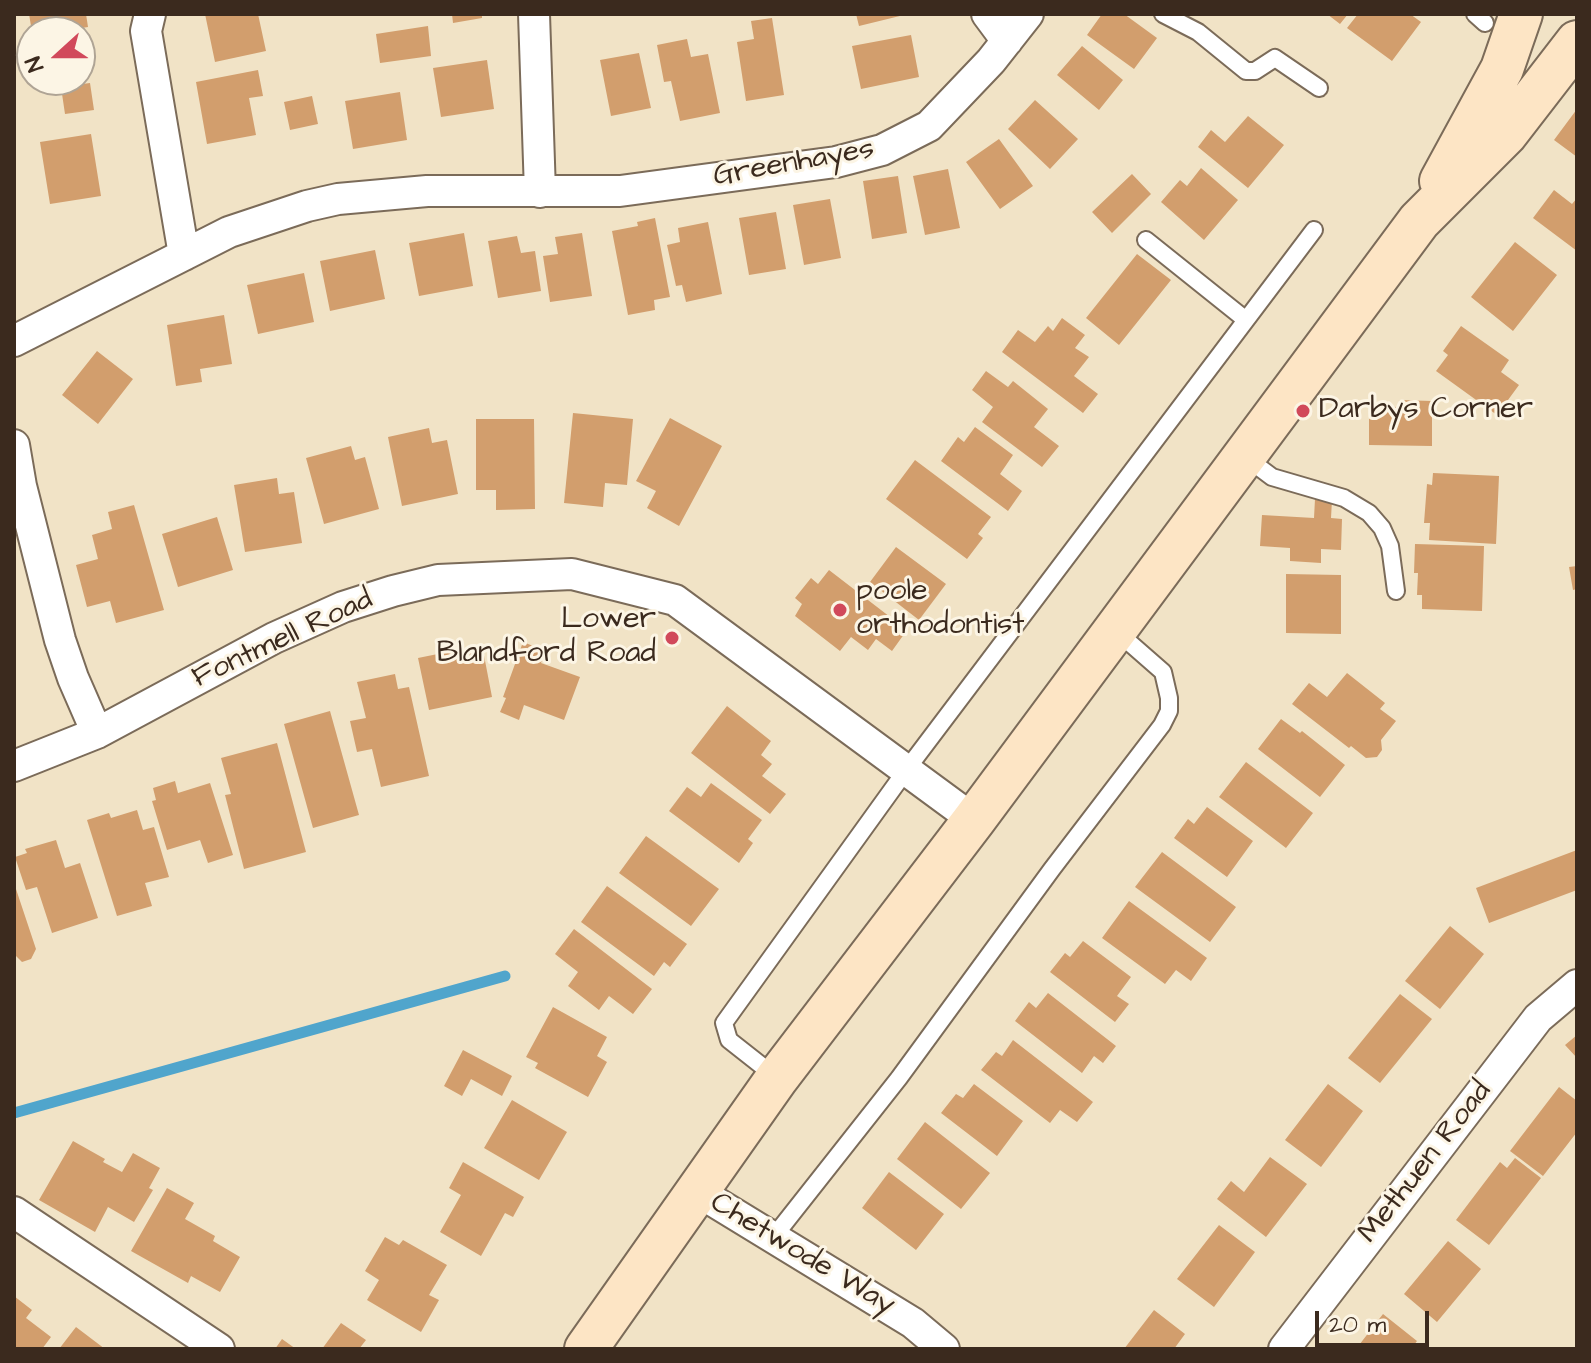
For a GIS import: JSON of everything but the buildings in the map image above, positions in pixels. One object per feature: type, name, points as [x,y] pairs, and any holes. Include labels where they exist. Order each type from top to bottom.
[{"type":"main road","points":[[1419,221],[1502,69],[1494,17]]},
{"type":"main road","points":[[586,1349],[777,1078],[974,820],[1419,221],[1506,134],[1577,42]]},
{"type":"street","points":[[150,14],[146,31],[184,255]]},
{"type":"street","points":[[534,14],[540,192]]},
{"type":"street","points":[[987,14],[1007,41]]},
{"type":"street","name":"Greenhayes","points":[[14,341],[229,232],[338,199],[427,191],[620,191],[836,162],[882,150],[929,126],[1028,14]]},
{"type":"street","points":[[14,445],[21,486],[60,640],[97,733]]},
{"type":"street","name":"Fontmell Road","points":[[14,766],[97,733],[274,638],[356,603],[438,580],[572,574],[675,600],[974,820]]},
{"type":"street","name":"Methuen Road","points":[[1284,1349],[1538,1018],[1577,985]]},
{"type":"street","name":"Chetwode Way","points":[[697,1191],[913,1323],[944,1349]]},
{"type":"street","points":[[14,1212],[219,1349]]},
{"type":"lane","points":[[1163,14],[1198,32],[1246,71],[1255,71],[1275,58],[1319,88]]},
{"type":"lane","points":[[777,1078],[729,1040],[724,1023],[907,769],[1314,230]]},
{"type":"lane","points":[[1146,240],[1246,320]]},
{"type":"lane","points":[[1243,456],[1272,477],[1344,498],[1369,513],[1382,528],[1390,546],[1396,591]]},
{"type":"lane","points":[[772,1239],[899,1078],[1162,725],[1169,711],[1163,672],[1113,629]]},
{"type":"waterway","points":[[14,1113],[505,976]]},
{"type":"place","name":"Darbys Corner","points":[[1303,411]]},
{"type":"place","name":"poole orthodontist","points":[[840,610]]},
{"type":"place","name":"Lower Blandford Road","points":[[672,638]]}]
